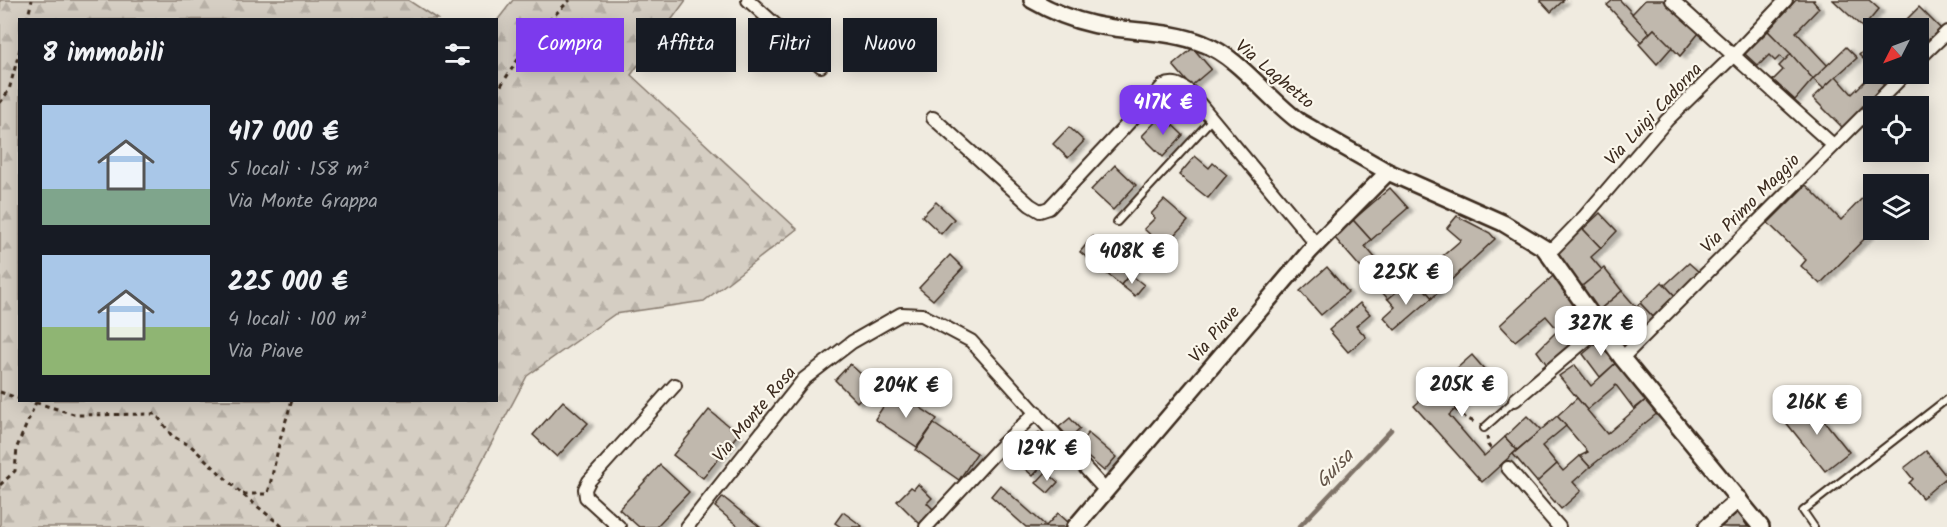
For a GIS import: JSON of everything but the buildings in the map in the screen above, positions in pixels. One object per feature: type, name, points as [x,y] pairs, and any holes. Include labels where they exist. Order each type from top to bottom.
[{"type":"street","points":[[748,0],[768,18]]},
{"type":"street","name":"Via Laghetto","points":[[1032,0],[1055,13],[1093,24],[1158,32],[1206,44],[1228,57],[1288,113],[1388,172],[1503,223],[1544,248]]},
{"type":"street","points":[[1672,0],[1833,145]]},
{"type":"street","name":"Via Luigi Cadorna","points":[[1544,248],[1554,248],[1585,216],[1667,120],[1786,0]]},
{"type":"street","points":[[1929,49],[1947,32]]},
{"type":"street","points":[[933,118],[1030,205],[1040,211],[1049,208],[1163,86],[1177,83],[1190,92],[1316,244]]},
{"type":"street","name":"Via Primo Maggio","points":[[1622,358],[1895,84]]},
{"type":"street","name":"Via Piave","points":[[1075,527],[1316,244],[1388,172]]},
{"type":"street","points":[[1544,248],[1622,358],[1761,527]]},
{"type":"street","name":"Via Monte Rosa","points":[[687,527],[804,379],[852,342],[901,315],[922,315],[971,341],[1106,491]]},
{"type":"street","points":[[1515,400],[1600,328]]},
{"type":"street","points":[[619,527],[586,497],[585,489],[675,384]]},
{"type":"street","points":[[926,527],[1035,412]]},
{"type":"street","points":[[1508,468],[1559,527]]},
{"type":"street","points":[[1707,527],[1739,499]]},
{"type":"lane","points":[[1117,222],[1212,118]]},
{"type":"lane","points":[[1814,527],[1803,511],[1947,399]]},
{"type":"lane","points":[[1484,428],[1515,400]]},
{"type":"path","points":[[28,18],[32,0]]},
{"type":"path","points":[[498,90],[534,35],[570,0]]},
{"type":"path","points":[[0,103],[9,90],[18,56]]},
{"type":"path","points":[[0,392],[18,398]]},
{"type":"path","points":[[0,485],[15,471],[17,447],[36,402],[77,415],[156,414],[172,435],[191,446],[242,494],[283,527]]},
{"type":"path","points":[[242,494],[268,494],[291,402]]},
{"type":"green space","points":[[0,0],[408,0],[435,18],[18,18],[18,402],[498,402],[498,19],[513,0],[686,0],[673,18],[636,18],[636,68],[631,75],[797,229],[704,301],[615,314],[527,376],[447,527],[0,527]]},
{"type":"waterway","name":"Guisa","points":[[1299,527],[1391,430]]}]
